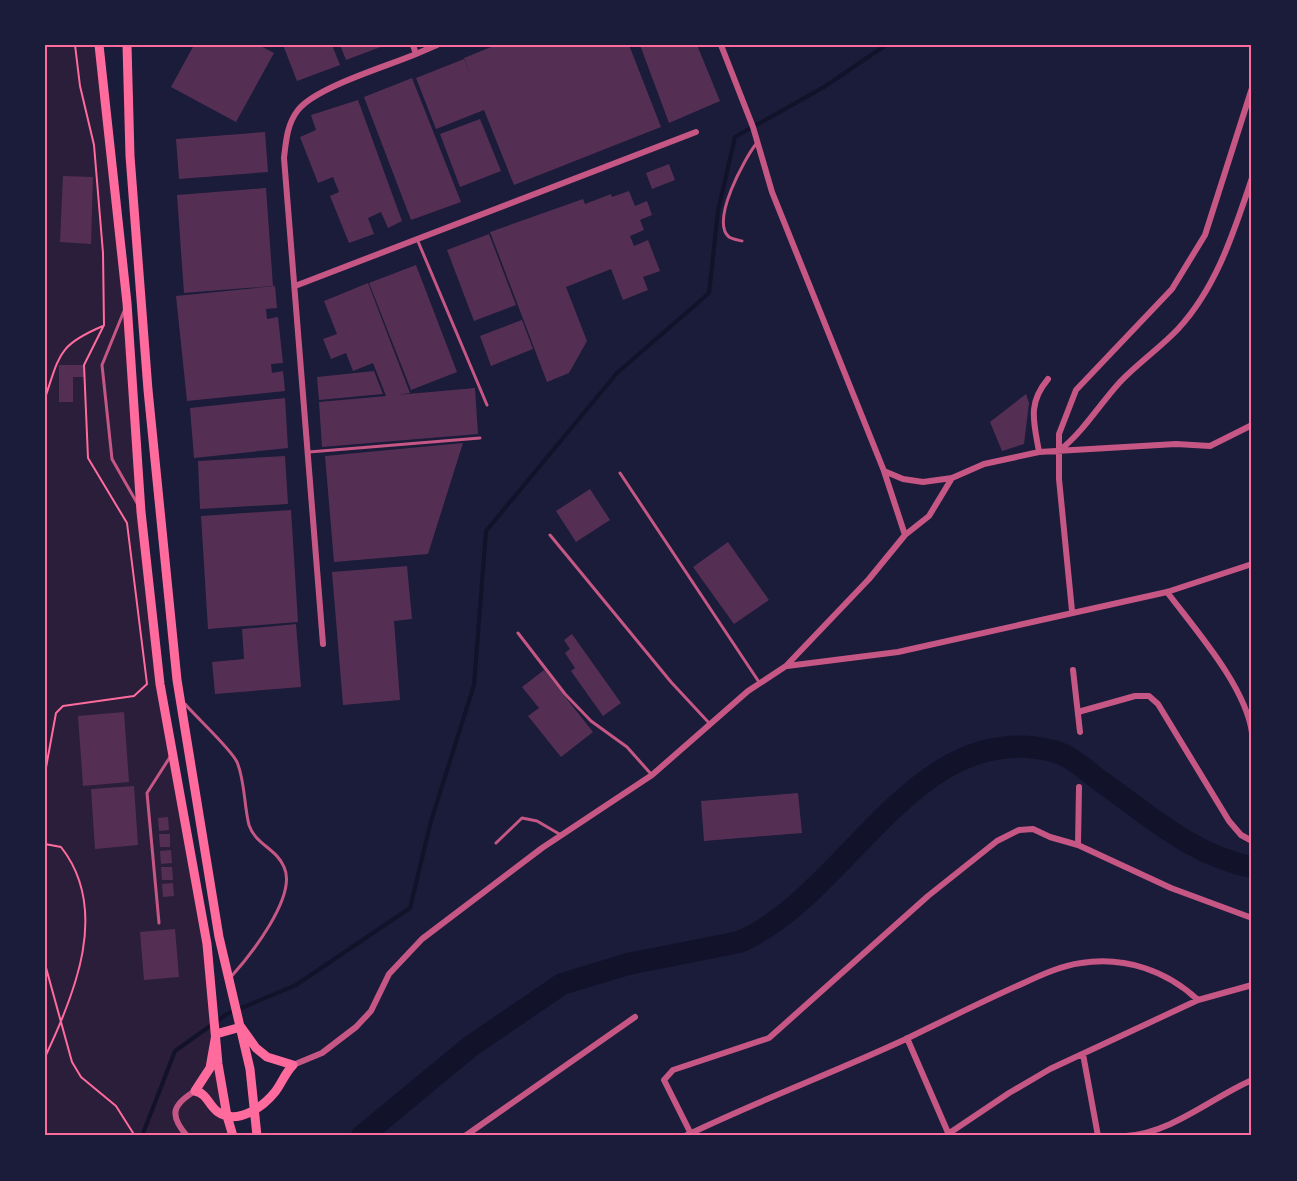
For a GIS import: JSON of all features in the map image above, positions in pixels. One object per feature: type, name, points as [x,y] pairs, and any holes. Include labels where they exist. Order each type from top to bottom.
[{"type":"highway","points":[[99,45],[127,303],[141,512],[160,684],[207,944],[227,1116],[233,1136]]},
{"type":"highway","points":[[127,45],[130,156],[148,390],[180,698],[217,925],[241,1027],[255,1108],[257,1136]]},
{"type":"highway","points":[[216,1034],[241,1027]]},
{"type":"highway","points":[[216,1034],[210,1068],[195,1091],[205,1095],[216,1111],[227,1116],[245,1116],[275,1092],[286,1072],[293,1065],[267,1057],[256,1048],[241,1027]]},
{"type":"street","points":[[413,45],[416,54]]},
{"type":"street","points":[[323,644],[284,158],[288,129],[299,109],[322,93],[437,45]]},
{"type":"street","points":[[721,45],[757,143],[772,192],[884,471],[905,535]]},
{"type":"street","points":[[1072,611],[1059,479],[1059,434],[1076,390],[1172,289],[1205,235],[1252,88]]},
{"type":"street","points":[[295,286],[696,132]]},
{"type":"street","points":[[1059,450],[1079,435],[1099,406],[1179,328],[1196,306],[1224,256],[1252,178]]},
{"type":"street","points":[[1039,452],[1033,404],[1037,392],[1048,378]]},
{"type":"street","points":[[884,471],[903,479],[923,482],[952,478],[984,464],[1039,452],[1176,444],[1210,446],[1252,425]]},
{"type":"street","points":[[293,1065],[308,1061],[339,1042],[371,1011],[389,975],[412,947],[561,835],[652,775],[759,682],[786,666],[877,571],[905,535],[929,516],[952,478]]},
{"type":"street","points":[[786,666],[898,652],[1072,611],[1167,592],[1252,564]]},
{"type":"street","points":[[1167,592],[1218,660],[1252,728]]},
{"type":"street","points":[[1073,670],[1080,732]]},
{"type":"street","points":[[1078,712],[1135,696],[1149,696],[1158,704],[1229,821],[1241,835],[1252,841]]},
{"type":"street","points":[[1078,845],[1079,787]]},
{"type":"street","points":[[1198,1000],[1179,983],[1149,968],[1116,963],[1081,963],[1043,974],[946,1017],[907,1038],[689,1135],[664,1080],[673,1070],[768,1038],[928,896],[997,841],[1019,830],[1033,829],[1050,837],[1078,845],[1172,888],[1252,918]]},
{"type":"street","points":[[907,1038],[948,1135],[1009,1093],[1083,1054],[1198,1000],[1252,985]]},
{"type":"street","points":[[465,1136],[635,1017]]},
{"type":"street","points":[[1083,1054],[1098,1136]]},
{"type":"street","points":[[1126,1136],[1141,1135],[1171,1124],[1252,1080]]},
{"type":"street","points":[[187,1136],[177,1124],[175,1112],[181,1100],[195,1091]]},
{"type":"lane","points":[[742,241],[729,237],[725,232],[724,217],[736,178],[757,143]]},
{"type":"lane","points":[[417,239],[487,405]]},
{"type":"lane","points":[[127,303],[102,365],[112,459],[141,512]]},
{"type":"lane","points":[[309,452],[480,438]]},
{"type":"lane","points":[[620,473],[759,682]]},
{"type":"lane","points":[[550,535],[671,682],[710,724]]},
{"type":"lane","points":[[518,633],[565,694],[591,721],[627,747],[652,775]]},
{"type":"lane","points":[[180,698],[237,762],[250,828],[258,841],[275,853],[285,868],[287,889],[273,918],[248,958],[229,979]]},
{"type":"lane","points":[[159,923],[147,793],[172,753]]},
{"type":"lane","points":[[496,843],[522,818],[537,821],[561,835]]},
{"type":"path","points":[[45,398],[58,360],[69,342],[104,325]]},
{"type":"path","points":[[45,844],[61,847],[78,872],[86,930],[81,964],[61,1023],[45,1057]]},
{"type":"path","points":[[45,964],[72,1062],[81,1077],[116,1106],[135,1136]]},
{"type":"shaded area","points":[[45,45],[99,45],[160,684],[207,944],[212,1009],[233,1136],[45,1136]]},
{"type":"building","points":[[194,45],[259,45],[274,53],[236,122],[171,87]]},
{"type":"building","points":[[283,45],[332,45],[340,65],[297,81]]},
{"type":"building","points":[[340,45],[386,45],[346,60]]},
{"type":"building","points":[[496,45],[629,45],[661,127],[514,185],[484,110],[436,129],[416,78],[464,59],[471,76],[464,58]]},
{"type":"building","points":[[640,45],[697,45],[720,101],[669,123]]},
{"type":"building","points":[[412,78],[461,202],[411,220],[364,97]]},
{"type":"building","points":[[358,100],[402,221],[388,228],[381,212],[368,218],[374,234],[349,243],[330,196],[339,192],[333,177],[318,183],[300,137],[316,130],[311,115]]},
{"type":"building","points":[[480,119],[501,171],[460,187],[440,134]]},
{"type":"building","points":[[265,132],[268,172],[179,179],[176,139]]},
{"type":"building","points":[[669,164],[675,180],[652,189],[646,173]]},
{"type":"building","points":[[63,176],[93,177],[91,244],[60,242]]},
{"type":"building","points":[[266,188],[273,286],[184,293],[177,195]]},
{"type":"building","points":[[629,191],[635,206],[647,201],[652,215],[640,220],[644,230],[630,236],[634,246],[648,240],[660,271],[643,277],[648,290],[623,300],[611,269],[566,287],[587,341],[569,373],[547,382],[490,232],[583,199],[585,204],[611,194],[612,197]]},
{"type":"building","points":[[489,234],[516,305],[474,321],[447,250]]},
{"type":"building","points":[[416,265],[457,372],[411,390],[369,283]]},
{"type":"building","points":[[368,283],[410,393],[397,395],[475,388],[478,434],[322,447],[319,402],[386,396],[373,363],[353,371],[346,353],[331,359],[323,339],[337,334],[324,301]]},
{"type":"building","points":[[275,286],[277,308],[266,309],[267,319],[278,317],[283,363],[271,364],[272,373],[283,371],[285,391],[187,401],[176,296]]},
{"type":"building","points":[[522,320],[533,349],[491,366],[480,336]]},
{"type":"building","points":[[59,365],[84,365],[84,377],[73,377],[73,402],[59,402]]},
{"type":"building","points":[[374,371],[383,394],[319,400],[317,377]]},
{"type":"building","points":[[1026,394],[1029,403],[1024,444],[1002,451],[990,422]]},
{"type":"building","points":[[285,398],[288,448],[194,458],[190,408]]},
{"type":"building","points":[[463,443],[428,554],[334,562],[325,456]]},
{"type":"building","points":[[285,456],[288,504],[200,509],[198,461]]},
{"type":"building","points":[[590,489],[610,520],[576,542],[556,511]]},
{"type":"building","points":[[291,510],[298,622],[208,629],[201,516]]},
{"type":"building","points":[[728,542],[769,600],[734,624],[693,567]]},
{"type":"building","points":[[407,566],[412,619],[394,621],[400,700],[343,705],[332,572]]},
{"type":"building","points":[[296,624],[301,687],[215,694],[212,662],[244,659],[242,629]]},
{"type":"building","points":[[572,634],[621,703],[603,716],[571,671],[575,668],[565,653],[570,649],[564,640]]},
{"type":"building","points":[[544,670],[593,732],[561,757],[528,716],[539,708],[522,687]]},
{"type":"building","points":[[124,712],[129,782],[83,786],[78,716]]},
{"type":"building","points":[[134,786],[138,845],[95,849],[91,789]]},
{"type":"building","points":[[798,793],[802,833],[704,841],[701,801]]},
{"type":"building","points":[[168,817],[169,830],[159,831],[158,818]]},
{"type":"building","points":[[159,834],[170,834],[170,847],[160,847]]},
{"type":"building","points":[[171,850],[172,863],[161,864],[160,851]]},
{"type":"building","points":[[161,867],[172,867],[173,880],[162,880]]},
{"type":"building","points":[[173,883],[174,896],[163,897],[162,884]]},
{"type":"building","points":[[175,929],[179,977],[144,980],[140,932]]},
{"type":"waterway","points":[[142,1136],[175,1051],[227,1014],[296,985],[410,908],[431,821],[474,685],[486,531],[617,373],[709,293],[718,211],[735,137],[824,87],[886,45]]},
{"type":"waterway","points":[[362,1136],[471,1046],[562,984],[628,964],[739,942],[778,919],[815,888],[885,816],[922,784],[961,760],[1004,747],[1053,751],[1066,756],[1153,820],[1190,844],[1210,854],[1252,867]]}]
